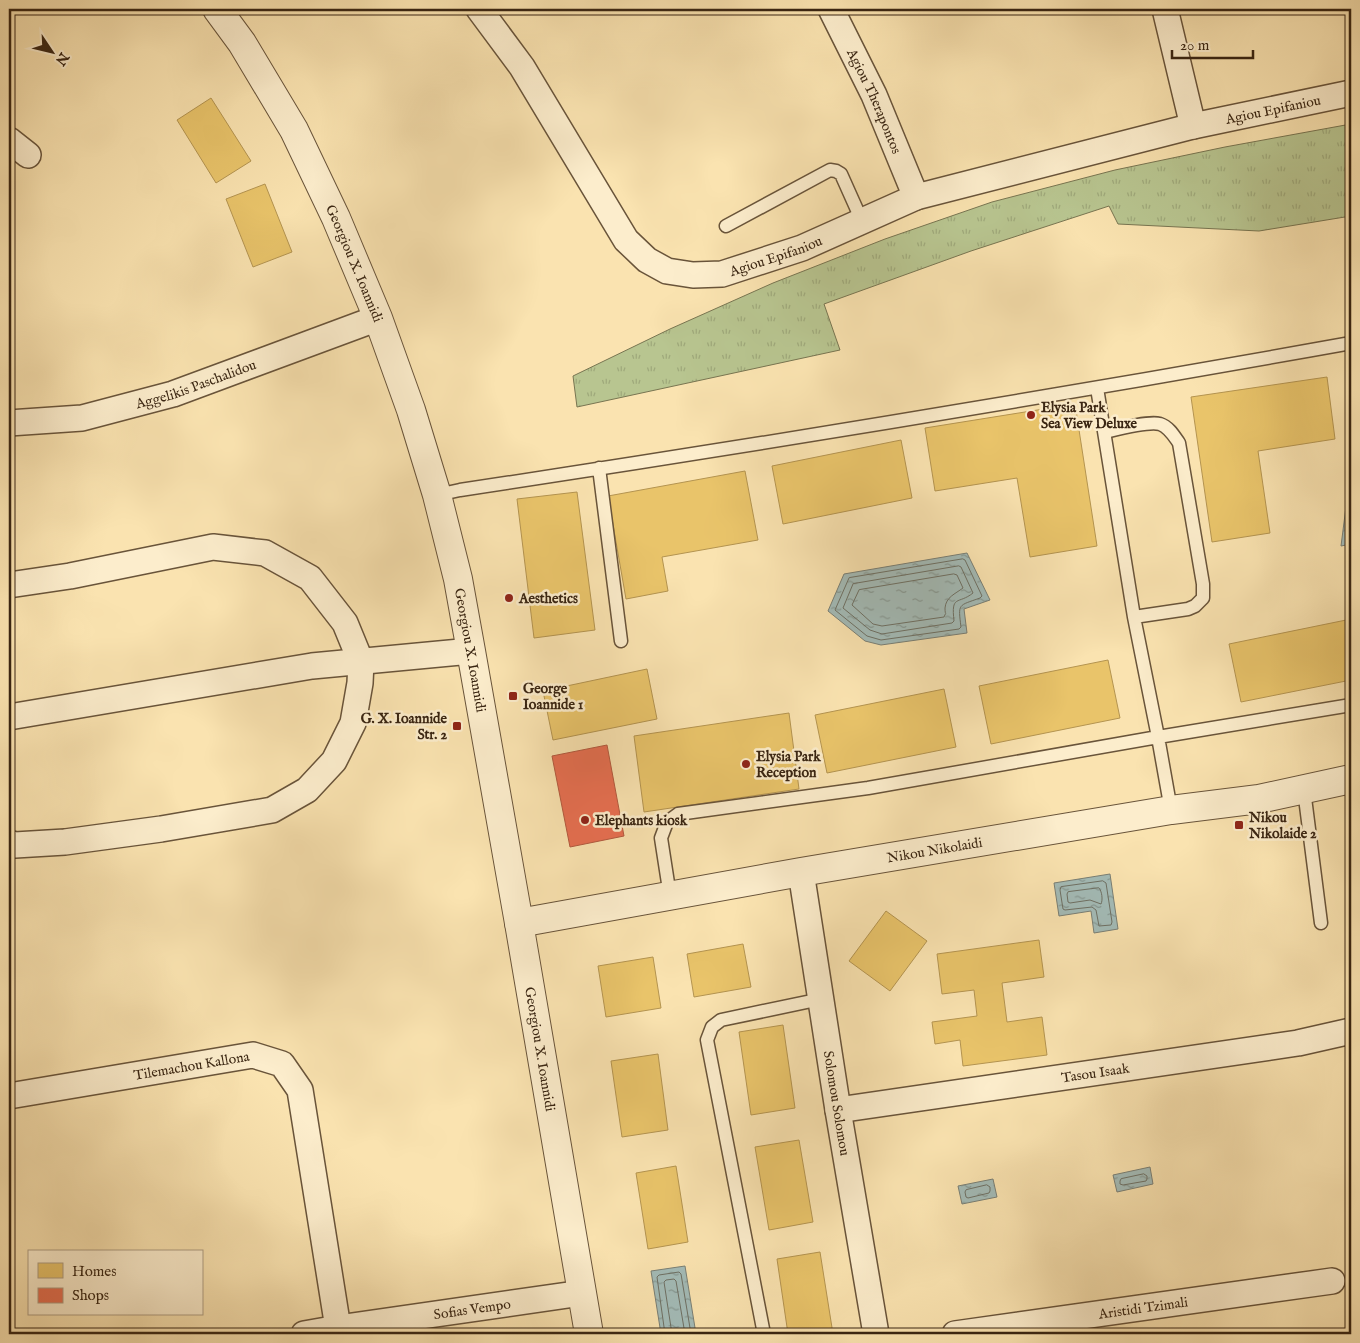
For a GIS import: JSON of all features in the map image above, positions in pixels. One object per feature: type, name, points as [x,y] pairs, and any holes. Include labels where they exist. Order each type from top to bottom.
[{"type":"street","name":"Georgiou X. Ioannidi","points":[[217,9],[242,43],[294,130],[336,218],[378,318],[437,495],[458,579],[589,1334]]},
{"type":"street","name":"Agiou Epifaniou","points":[[479,9],[522,67],[626,240],[647,260],[667,271],[694,275],[722,274],[802,248],[916,197],[1193,126],[1351,93]]},
{"type":"street","name":"Agiou Therapontos","points":[[831,9],[874,95],[916,197]]},
{"type":"street","points":[[1164,9],[1193,126]]},
{"type":"street","name":"Aggelikis Paschalidou","points":[[9,423],[82,418],[173,394],[378,318]]},
{"type":"street","points":[[9,585],[70,576],[213,547],[265,553],[310,578],[345,623],[361,662],[360,683],[353,723],[334,761],[307,790],[272,810],[161,829],[65,842],[15,845],[9,843]]},
{"type":"street","points":[[9,717],[312,666],[471,651]]},
{"type":"street","name":"Nikou Nikolaidi","points":[[519,923],[801,872],[1171,810],[1259,799],[1351,779]]},
{"type":"street","name":"Solomou Solomou","points":[[801,872],[838,1110],[876,1334]]},
{"type":"street","name":"Tasou Isaak","points":[[838,1110],[1298,1042],[1351,1031]]},
{"type":"street","name":"Tilemachou Kallona","points":[[9,1096],[253,1055],[282,1064],[300,1090],[338,1328]]},
{"type":"street","name":"Aristidi Tzimali","points":[[955,1334],[1332,1280]]},
{"type":"street","name":"Sofias Vempo","points":[[304,1334],[582,1293]]},
{"type":"lane","points":[[726,226],[830,170],[841,174],[862,221]]},
{"type":"lane","points":[[437,495],[852,429],[1351,343]]},
{"type":"lane","points":[[1097,388],[1134,617],[1171,810]]},
{"type":"lane","points":[[1104,432],[1147,424],[1160,424],[1172,432],[1179,443],[1202,574],[1203,598],[1195,606],[1188,609],[1134,617]]},
{"type":"lane","points":[[598,468],[622,641]]},
{"type":"lane","points":[[670,896],[661,838],[667,822],[678,814],[868,788],[1158,736],[1351,705]]},
{"type":"lane","points":[[1304,790],[1320,923]]},
{"type":"lane","points":[[764,1334],[708,1040],[712,1027],[721,1020],[821,999]]},
{"type":"green space","points":[[1351,124],[1351,216],[1259,231],[1118,224],[1109,206],[971,251],[824,304],[840,350],[577,407],[573,376],[670,329],[773,283],[885,239],[992,202],[1115,170],[1225,147]]},
{"type":"water","points":[[1351,490],[1351,544],[1341,546],[1348,491]]},
{"type":"water","points":[[967,553],[990,600],[964,609],[967,633],[881,645],[865,641],[828,611],[844,574]]},
{"type":"water","points":[[1110,874],[1118,929],[1094,933],[1091,911],[1059,916],[1054,883]]},
{"type":"water","points":[[1150,1167],[1153,1184],[1117,1192],[1113,1175]]},
{"type":"water","points":[[993,1179],[997,1197],[962,1204],[958,1186]]},
{"type":"water","points":[[685,1266],[696,1334],[661,1334],[651,1271]]},
{"type":"building: Homes","points":[[211,98],[251,161],[216,183],[177,120]]},
{"type":"building: Homes","points":[[265,184],[292,252],[253,267],[226,199]]},
{"type":"building: Homes","points":[[1327,377],[1335,439],[1258,451],[1270,533],[1212,542],[1191,397]]},
{"type":"building: Homes","points":[[1075,404],[1097,546],[1030,557],[1017,478],[935,491],[925,428]]},
{"type":"building: Homes","points":[[901,440],[912,498],[783,524],[772,466]]},
{"type":"building: Homes","points":[[745,471],[758,540],[662,557],[668,591],[626,599],[608,496]]},
{"type":"building: Homes","points":[[577,492],[595,630],[534,638],[517,499]]},
{"type":"building: Homes","points":[[1351,619],[1351,680],[1241,702],[1229,644]]},
{"type":"building: Homes","points":[[1108,660],[1120,718],[991,744],[979,686]]},
{"type":"building: Homes","points":[[647,669],[657,719],[553,740],[543,691]]},
{"type":"building: Homes","points":[[944,689],[956,747],[827,773],[815,715]]},
{"type":"building: Homes","points":[[789,713],[799,789],[644,812],[634,736]]},
{"type":"building: Homes","points":[[886,911],[927,941],[890,991],[849,961]]},
{"type":"building: Homes","points":[[1039,940],[1044,977],[1002,983],[1007,1022],[1042,1017],[1047,1055],[963,1066],[960,1040],[935,1044],[932,1022],[977,1016],[974,990],[942,994],[937,954]]},
{"type":"building: Homes","points":[[743,944],[751,987],[694,997],[687,954]]},
{"type":"building: Homes","points":[[653,957],[661,1008],[606,1017],[598,966]]},
{"type":"building: Homes","points":[[783,1025],[795,1108],[751,1115],[739,1032]]},
{"type":"building: Homes","points":[[658,1054],[668,1130],[622,1137],[611,1061]]},
{"type":"building: Homes","points":[[799,1140],[813,1222],[769,1230],[755,1147]]},
{"type":"building: Homes","points":[[676,1166],[688,1242],[648,1249],[636,1173]]},
{"type":"building: Homes","points":[[820,1252],[833,1334],[788,1334],[777,1259]]},
{"type":"building: Shops","points":[[607,745],[624,836],[570,847],[552,756]]},
{"type":"place","name":"Elysia Park Sea View Deluxe","points":[[1031,415]]},
{"type":"place","name":"Aesthetics","points":[[509,598]]},
{"type":"place","name":"George Ioannide 1","points":[[513,696]]},
{"type":"place","name":"G. X. Ioannide Str. 2","points":[[457,726]]},
{"type":"place","name":"Elysia Park Reception","points":[[746,764]]},
{"type":"place","name":"Elephants kiosk","points":[[585,820]]},
{"type":"place","name":"Nikou Nikolaide 2","points":[[1239,825]]}]
